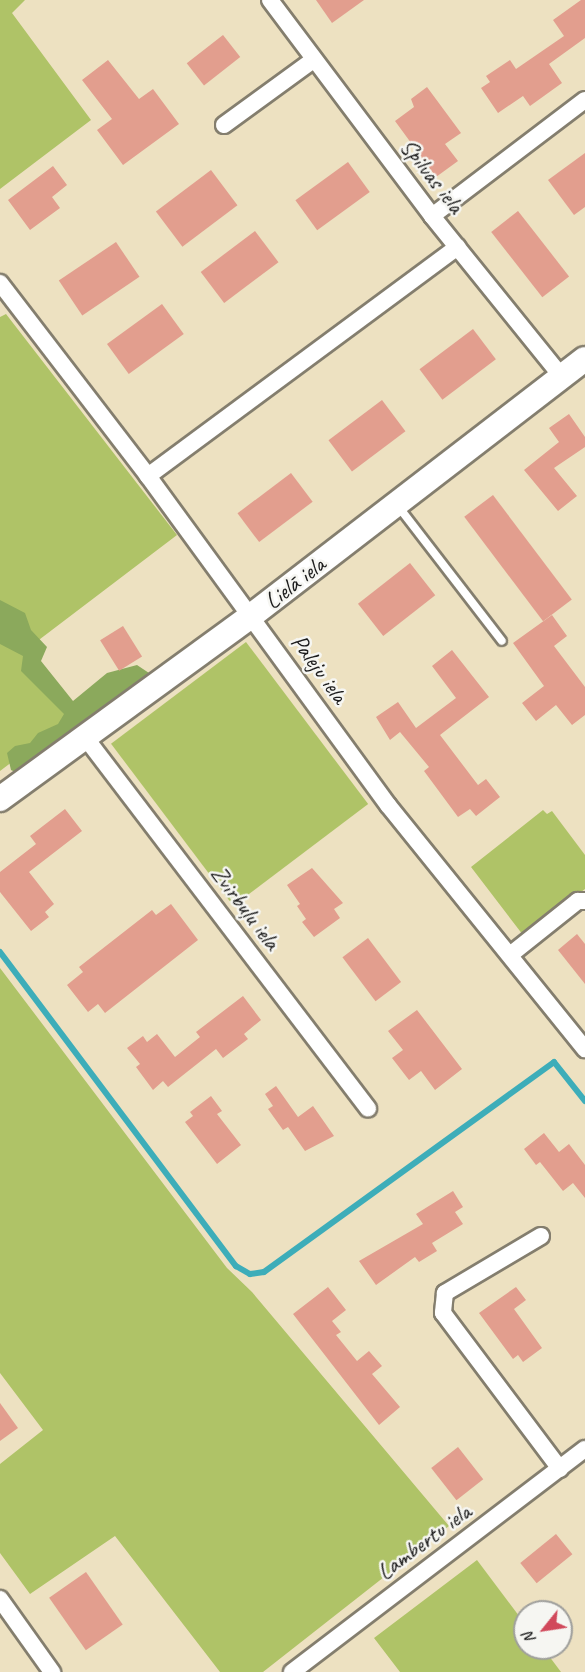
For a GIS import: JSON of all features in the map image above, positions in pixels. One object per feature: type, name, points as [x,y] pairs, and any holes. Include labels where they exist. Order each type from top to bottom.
[{"type":"street","name":"Spilvas iela","points":[[270,0],[432,216],[562,376]]},
{"type":"street","points":[[224,125],[313,60]]},
{"type":"street","points":[[432,216],[585,100]]},
{"type":"street","points":[[148,476],[457,247]]},
{"type":"street","name":"Paleju iela","points":[[0,283],[148,476],[388,805],[585,1049]]},
{"type":"street","name":"Lielā iela","points":[[0,799],[251,616],[585,359]]},
{"type":"street","name":"Zvirbuļu iela","points":[[85,737],[368,1109]]},
{"type":"street","points":[[510,955],[578,901],[585,901]]},
{"type":"street","points":[[541,1236],[445,1293],[444,1314],[560,1469]]},
{"type":"street","name":"Lambertu iela","points":[[292,1672],[585,1449]]},
{"type":"street","points":[[0,1599],[52,1672]]},
{"type":"lane","points":[[397,504],[502,641]]},
{"type":"green space","points":[[0,0],[25,0],[12,13],[91,120],[0,189]]},
{"type":"green space","points":[[6,314],[177,535],[23,652],[70,718],[0,771],[0,317]]},
{"type":"green space","points":[[0,600],[25,613],[31,630],[47,647],[41,661],[73,701],[107,673],[137,665],[152,675],[19,774],[11,770],[7,753],[15,746],[30,743],[38,733],[58,724],[64,714],[21,671],[23,656],[0,644]]},
{"type":"green space","points":[[246,642],[368,804],[233,906],[111,744]]},
{"type":"green space","points":[[543,810],[547,814],[552,811],[585,855],[585,889],[523,935],[471,867]]},
{"type":"green space","points":[[0,968],[227,1268],[252,1292],[449,1526],[263,1672],[220,1672],[115,1536],[30,1594],[0,1553],[0,1464],[43,1430],[0,1373]]},
{"type":"green space","points":[[477,1560],[513,1608],[513,1660],[552,1660],[561,1672],[400,1672],[374,1638]]},
{"type":"building","points":[[316,0],[364,0],[332,23]]},
{"type":"building","points":[[581,0],[585,0],[585,38],[549,64],[562,83],[530,106],[523,96],[498,113],[481,88],[490,82],[486,76],[510,60],[516,69],[564,36],[553,20]]},
{"type":"building","points":[[223,35],[240,57],[204,85],[187,63]]},
{"type":"building","points":[[108,60],[139,99],[153,89],[179,124],[123,165],[97,130],[112,119],[82,80]]},
{"type":"building","points":[[427,87],[461,133],[445,144],[458,161],[436,177],[395,121],[414,107],[411,99]]},
{"type":"building","points":[[585,153],[585,207],[574,215],[548,180]]},
{"type":"building","points":[[348,162],[370,192],[317,230],[295,200]]},
{"type":"building","points":[[53,166],[67,185],[52,197],[60,208],[30,230],[8,200]]},
{"type":"building","points":[[211,170],[237,205],[182,247],[156,212]]},
{"type":"building","points":[[518,211],[569,276],[542,297],[491,232]]},
{"type":"building","points":[[255,231],[278,262],[224,303],[201,272]]},
{"type":"building","points":[[116,242],[139,277],[82,315],[59,281]]},
{"type":"building","points":[[162,304],[184,334],[129,374],[107,344]]},
{"type":"building","points":[[473,329],[496,359],[442,400],[419,369]]},
{"type":"building","points":[[382,400],[405,431],[352,471],[328,440]]},
{"type":"building","points":[[569,414],[585,437],[585,447],[554,468],[577,496],[558,511],[524,470],[559,442],[549,428]]},
{"type":"building","points":[[291,473],[313,502],[259,542],[237,513]]},
{"type":"building","points":[[493,495],[572,600],[543,621],[464,517]]},
{"type":"building","points":[[410,563],[435,595],[383,636],[358,604]]},
{"type":"building","points":[[552,615],[567,636],[554,646],[585,687],[585,715],[572,725],[556,705],[536,721],[522,703],[544,686],[513,643]]},
{"type":"building","points":[[123,626],[142,657],[119,671],[100,640]]},
{"type":"building","points":[[452,650],[489,697],[440,735],[478,785],[486,779],[500,797],[476,816],[470,809],[458,817],[424,771],[429,767],[400,732],[390,740],[376,717],[398,702],[416,728],[456,698],[432,666]]},
{"type":"building","points":[[65,809],[82,831],[29,872],[54,904],[45,912],[49,917],[31,931],[0,892],[0,872],[36,844],[30,836]]},
{"type":"building","points":[[312,868],[343,903],[334,909],[340,918],[314,937],[302,922],[306,919],[297,906],[300,904],[287,885]]},
{"type":"building","points":[[171,904],[198,940],[105,1013],[98,1004],[88,1012],[67,985],[83,972],[79,967],[152,910],[156,915]]},
{"type":"building","points":[[577,934],[585,944],[585,984],[558,950]]},
{"type":"building","points":[[368,938],[401,982],[376,1001],[342,957]]},
{"type":"building","points":[[243,996],[261,1020],[244,1034],[248,1039],[223,1058],[216,1049],[168,1087],[163,1081],[153,1090],[136,1067],[140,1064],[127,1048],[143,1036],[147,1042],[157,1034],[175,1057],[200,1037],[196,1032]]},
{"type":"building","points":[[417,1010],[462,1069],[435,1090],[421,1071],[409,1080],[392,1058],[403,1050],[388,1031]]},
{"type":"building","points":[[276,1086],[298,1117],[313,1106],[334,1136],[305,1151],[288,1127],[283,1130],[268,1109],[273,1106],[265,1094]]},
{"type":"building","points":[[211,1096],[222,1111],[217,1114],[241,1145],[217,1164],[185,1122],[193,1116],[190,1112]]},
{"type":"building","points":[[544,1133],[559,1152],[569,1144],[585,1165],[585,1198],[573,1183],[563,1191],[540,1162],[536,1165],[524,1149]]},
{"type":"building","points":[[453,1191],[463,1207],[455,1212],[463,1224],[432,1243],[437,1251],[419,1262],[415,1257],[376,1285],[359,1261],[423,1224],[416,1214]]},
{"type":"building","points":[[328,1287],[346,1310],[332,1321],[341,1332],[336,1335],[357,1361],[369,1351],[382,1366],[372,1374],[400,1407],[379,1425],[293,1314]]},
{"type":"building","points":[[516,1287],[526,1300],[514,1309],[542,1348],[523,1362],[518,1355],[513,1359],[479,1313]]},
{"type":"building","points":[[0,1403],[18,1428],[0,1441]]},
{"type":"building","points":[[458,1447],[483,1479],[456,1500],[431,1468]]},
{"type":"building","points":[[556,1534],[572,1554],[537,1583],[520,1563]]},
{"type":"building","points":[[86,1572],[123,1624],[86,1650],[49,1598]]},
{"type":"waterway","points":[[0,952],[236,1266],[250,1274],[264,1272],[554,1062],[585,1101]]}]
